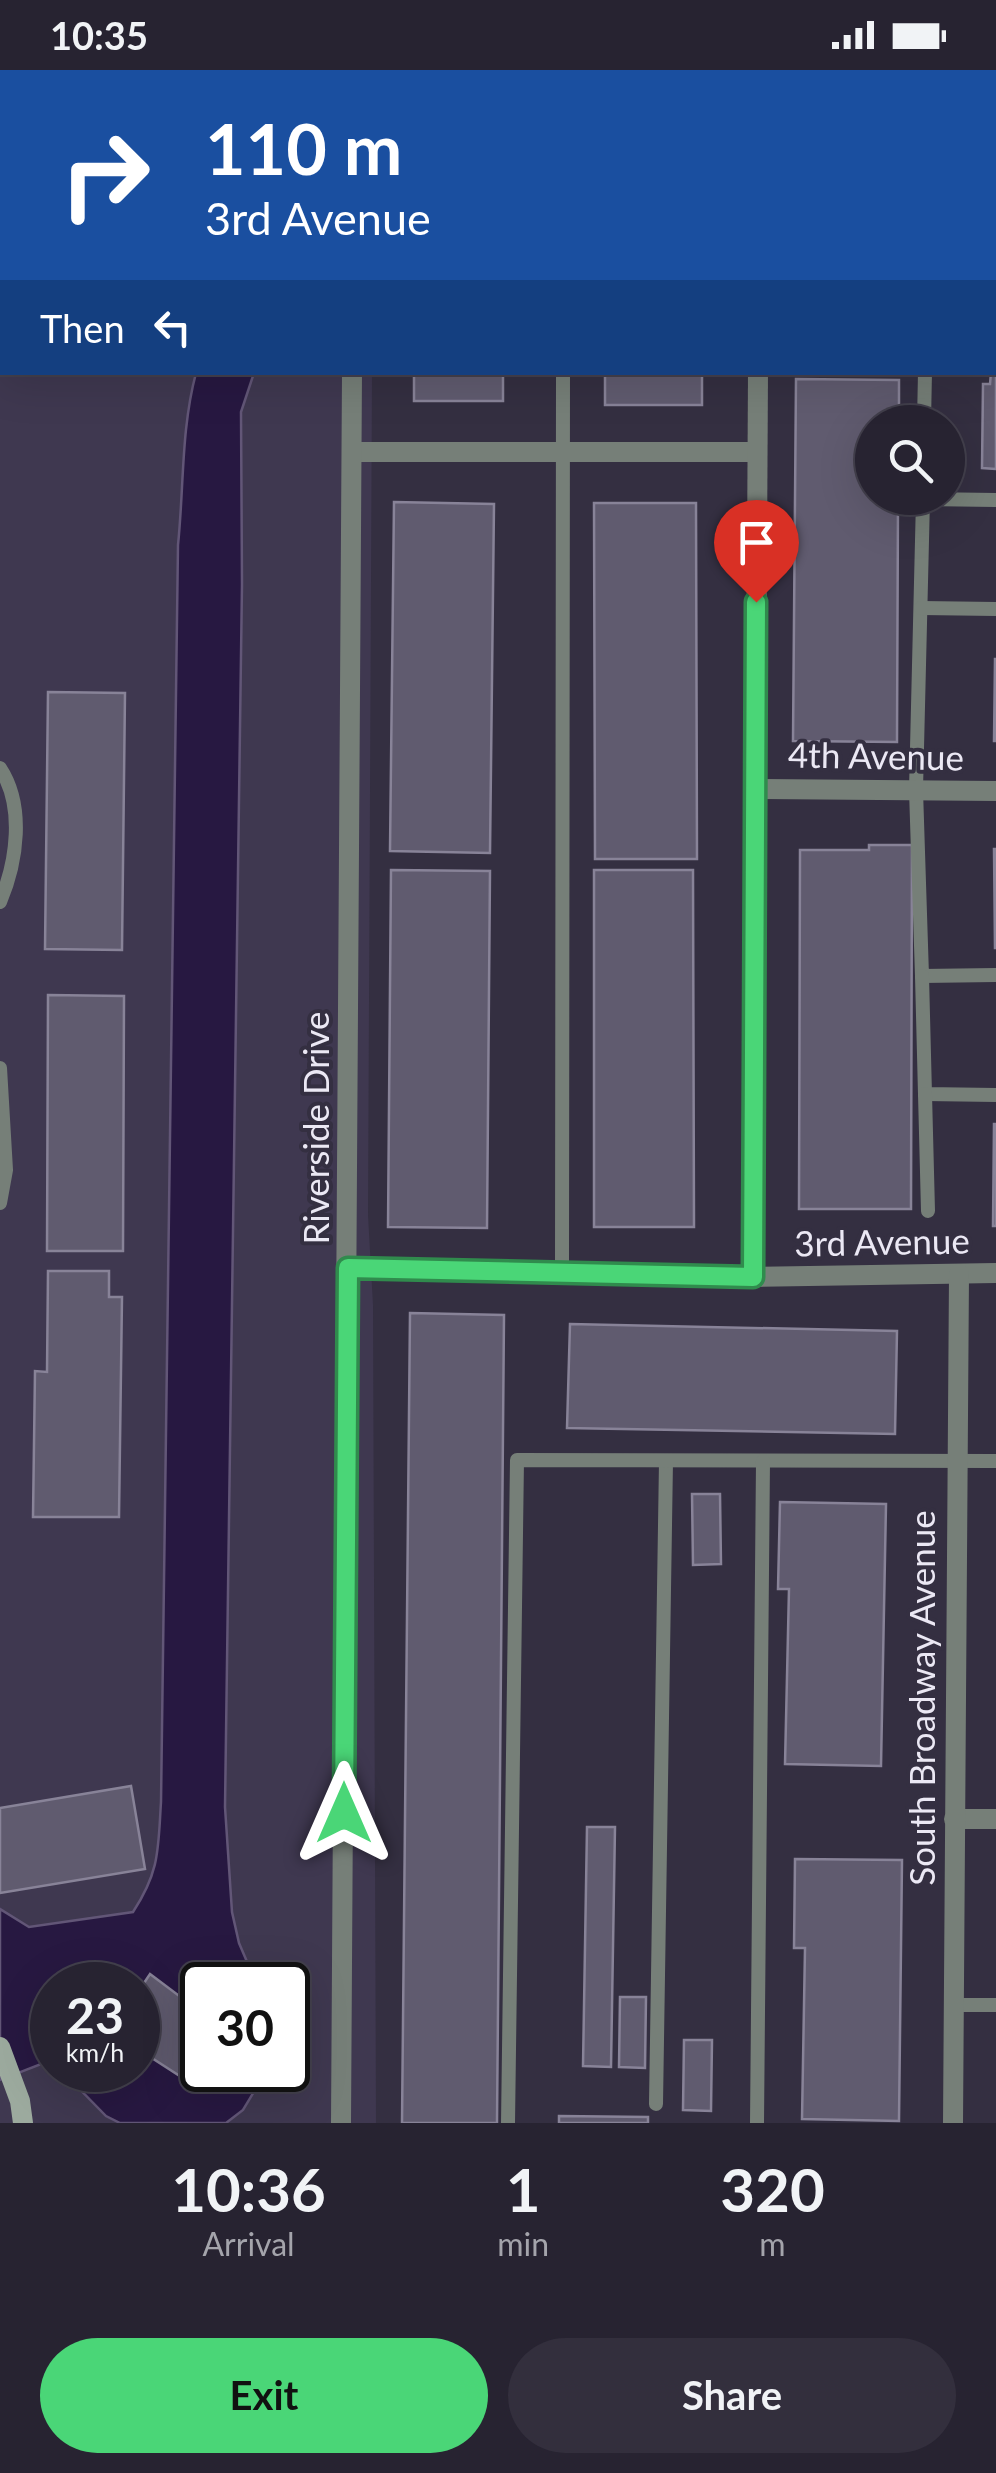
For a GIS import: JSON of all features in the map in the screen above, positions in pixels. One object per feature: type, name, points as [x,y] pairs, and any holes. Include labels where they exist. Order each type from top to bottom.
[{"type":"street","name":"Riverside Drive","points":[[341,2123],[352,375]]},
{"type":"street","points":[[753,1277],[758,375]]},
{"type":"street","points":[[353,452],[757,452]]},
{"type":"street","name":"4th Avenue","points":[[756,789],[996,791]]},
{"type":"street","name":"3rd Avenue","points":[[348,1268],[753,1277],[996,1274]]},
{"type":"street","name":"South Broadway Avenue","points":[[954,2123],[959,1274]]},
{"type":"street","points":[[954,1819],[996,1819]]},
{"type":"street","points":[[0,2047],[20,2101],[23,2123]]},
{"type":"lane","points":[[562,1273],[563,375]]},
{"type":"lane","points":[[924,405],[925,375]]},
{"type":"lane","points":[[965,499],[996,500]]},
{"type":"lane","points":[[922,515],[916,790],[928,1211]]},
{"type":"lane","points":[[921,608],[996,609]]},
{"type":"lane","points":[[0,768],[9,782],[15,843],[10,877],[0,902]]},
{"type":"lane","points":[[922,976],[996,975]]},
{"type":"lane","points":[[0,1068],[6,1170],[0,1203]]},
{"type":"lane","points":[[924,1094],[996,1095]]},
{"type":"lane","points":[[508,2123],[517,1460],[996,1461]]},
{"type":"lane","points":[[656,2104],[666,1460]]},
{"type":"lane","points":[[757,2123],[762,1461]]},
{"type":"lane","points":[[954,2005],[996,2005]]},
{"type":"shaded area","points":[[0,375],[372,375],[368,1215],[373,1305],[376,2123],[0,2123]]},
{"type":"shaded area","points":[[196,375],[253,375],[241,412],[225,1807],[232,1912],[247,1962],[180,1962],[180,2092],[254,2092],[243,2110],[226,2123],[120,2123],[106,2116],[83,2092],[160,2092],[160,1962],[30,1962],[30,2068],[0,2080],[0,1909],[29,1927],[133,1912],[153,1872],[158,1847],[178,545],[185,437]]},
{"type":"building","points":[[414,375],[503,375],[503,401],[414,401]]},
{"type":"building","points":[[605,375],[702,375],[702,405],[605,405]]},
{"type":"building","points":[[991,375],[996,375],[996,469],[982,468],[983,384],[990,384]]},
{"type":"building","points":[[796,379],[899,380],[899,405],[855,405],[855,515],[898,515],[897,742],[793,741]]},
{"type":"building","points":[[394,502],[494,504],[490,853],[390,851]]},
{"type":"building","points":[[594,503],[696,503],[697,859],[595,859]]},
{"type":"building","points":[[995,659],[996,741],[994,741]]},
{"type":"building","points":[[48,692],[125,693],[122,950],[45,949]]},
{"type":"building","points":[[869,845],[912,845],[911,1209],[799,1209],[800,850],[869,850]]},
{"type":"building","points":[[996,849],[996,948],[995,948]]},
{"type":"building","points":[[391,870],[490,871],[487,1228],[388,1227]]},
{"type":"building","points":[[594,870],[693,870],[694,1227],[594,1227]]},
{"type":"building","points":[[48,995],[124,996],[123,1251],[47,1251]]},
{"type":"building","points":[[996,1124],[996,1226],[993,1226]]},
{"type":"building","points":[[48,1271],[109,1271],[109,1297],[122,1297],[119,1517],[33,1517],[35,1371],[47,1372]]},
{"type":"building","points":[[410,1313],[504,1315],[497,2123],[402,2123]]},
{"type":"building","points":[[570,1324],[897,1331],[895,1434],[567,1428]]},
{"type":"building","points":[[692,1494],[720,1494],[721,1564],[693,1565]]},
{"type":"building","points":[[780,1502],[886,1504],[881,1766],[785,1764],[789,1589],[778,1589]]},
{"type":"building","points":[[131,1786],[145,1869],[0,1893],[0,1808]]},
{"type":"building","points":[[587,1827],[615,1827],[611,2067],[583,2066]]},
{"type":"building","points":[[795,1859],[902,1860],[899,2121],[802,2119],[805,1948],[794,1948]]},
{"type":"building","points":[[160,1982],[180,1996],[180,2076],[160,2063]]},
{"type":"building","points":[[620,1997],[646,1997],[645,2068],[619,2067]]},
{"type":"building","points":[[684,2040],[712,2040],[711,2111],[683,2110]]},
{"type":"building","points":[[559,2116],[648,2117],[648,2123],[559,2123]]},
{"type":"route","points":[[344,1813],[348,1268],[753,1277],[756,602]]}]
